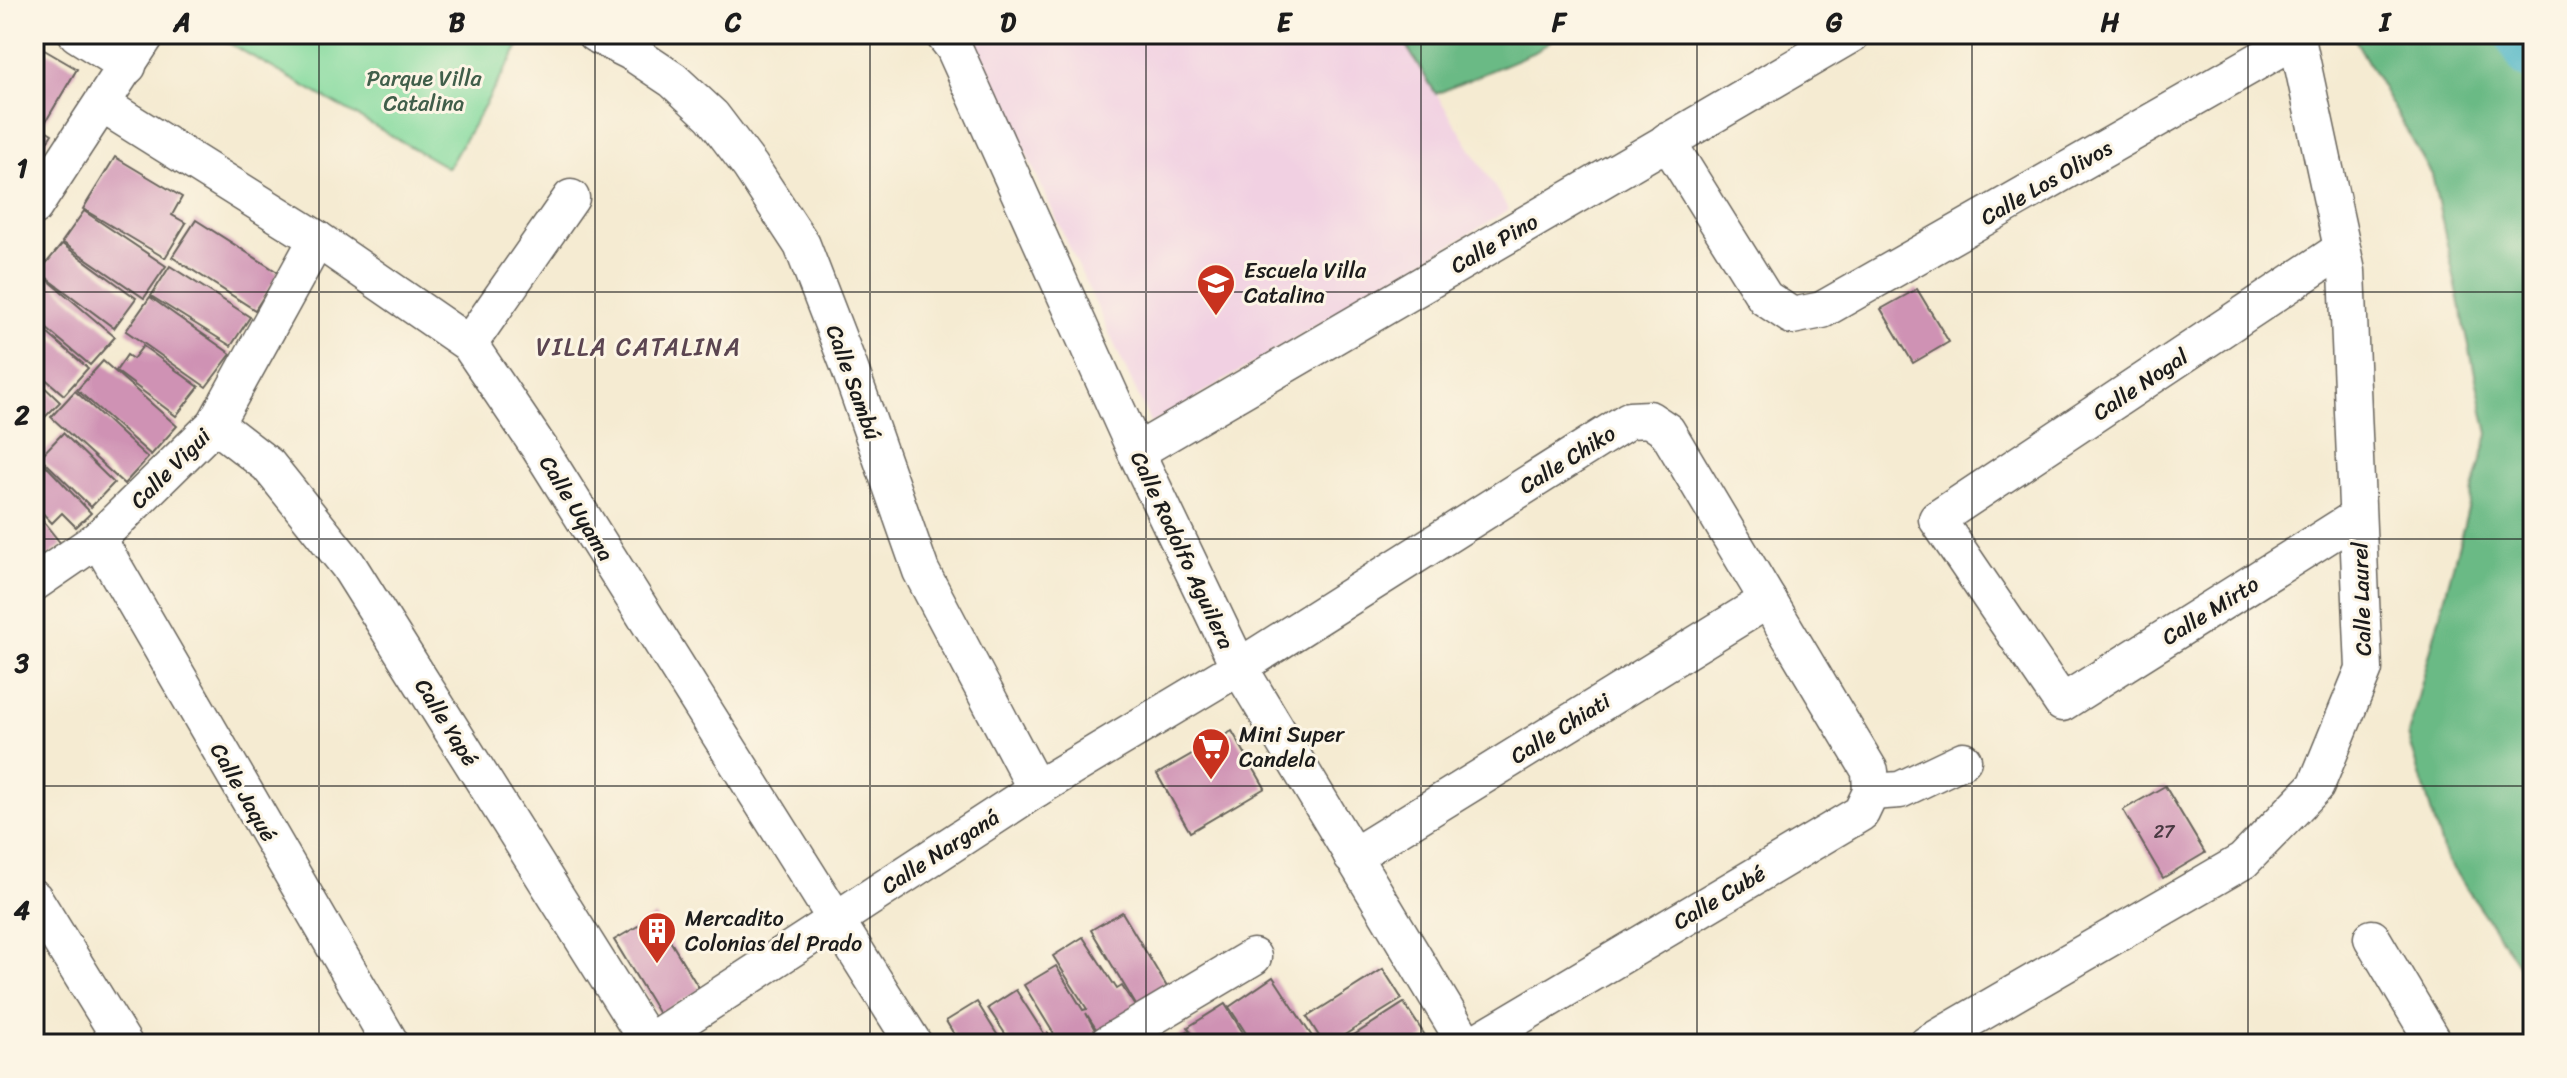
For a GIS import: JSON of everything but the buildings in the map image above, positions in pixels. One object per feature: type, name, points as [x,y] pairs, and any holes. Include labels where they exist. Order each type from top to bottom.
[{"type":"street","points":[[77,34],[128,66]]},
{"type":"street","points":[[34,207],[147,34]]},
{"type":"street","name":"Calle Sambú","points":[[595,34],[631,52],[673,80],[712,116],[750,166],[802,245],[850,369],[921,571],[1036,789]]},
{"type":"street","name":"Calle Rodolfo Aguilera","points":[[943,34],[954,48],[1136,452],[1239,667],[1466,1044]]},
{"type":"street","name":"Calle Pino","points":[[1136,452],[1852,34]]},
{"type":"street","name":"Calle Los Olivos","points":[[1667,141],[1765,298],[1792,316],[1822,310],[2296,37]]},
{"type":"street","name":"Calle Laurel","points":[[1927,1044],[2243,861],[2316,786],[2364,669],[2347,271],[2296,37]]},
{"type":"street","name":"Calle Uyama","points":[[103,105],[317,239],[469,344],[540,449],[914,1044]]},
{"type":"street","points":[[469,344],[571,198]]},
{"type":"street","name":"Calle Vigui","points":[[34,583],[98,539],[215,424],[317,239]]},
{"type":"street","name":"Calle Nogal","points":[[2062,703],[1937,519],[2342,249]]},
{"type":"street","name":"Calle Chiko","points":[[1239,667],[1629,420],[1649,419],[1667,431],[1870,771],[1871,792]]},
{"type":"street","name":"Calle Yapé","points":[[215,424],[268,465],[348,565],[648,1044]]},
{"type":"street","name":"Calle Mirto","points":[[2062,703],[2357,517]]},
{"type":"street","name":"Calle Jaqué","points":[[98,539],[391,1044]]},
{"type":"street","name":"Calle Chiati","points":[[1352,857],[1768,600]]},
{"type":"street","name":"Calle Narganá","points":[[648,1044],[1036,789],[1239,667]]},
{"type":"street","points":[[1871,792],[1900,790],[1963,760]]},
{"type":"street","name":"Calle Cubé","points":[[1473,1044],[1861,813],[1871,792]]},
{"type":"street","points":[[34,898],[124,1044]]},
{"type":"street","points":[[2372,938],[2435,1044]]},
{"type":"street","points":[[1107,1044],[1253,957]]},
{"type":"shaded area","name":"Escuela Villa Catalina","points":[[971,34],[1399,34],[1509,210],[1151,424]]},
{"type":"green space","name":"Parque Villa Catalina","points":[[213,34],[526,34],[448,168]]},
{"type":"green space","points":[[1399,34],[1559,34],[1537,51],[1436,94]]},
{"type":"green space","points":[[2352,34],[2533,34],[2533,986],[2445,857],[2408,735],[2488,434],[2432,175]]},
{"type":"waterway","points":[[2522,34],[2533,54]]},
{"type":"place","name":"Escuela Villa Catalina","points":[[1216,317]]},
{"type":"place","name":"Mini Super Candela","points":[[1211,781]]},
{"type":"place","name":"Mercadito Colonias del Prado","points":[[657,965]]},
{"type":"district","name":"VILLA CATALINA","points":[[639,347]]}]
